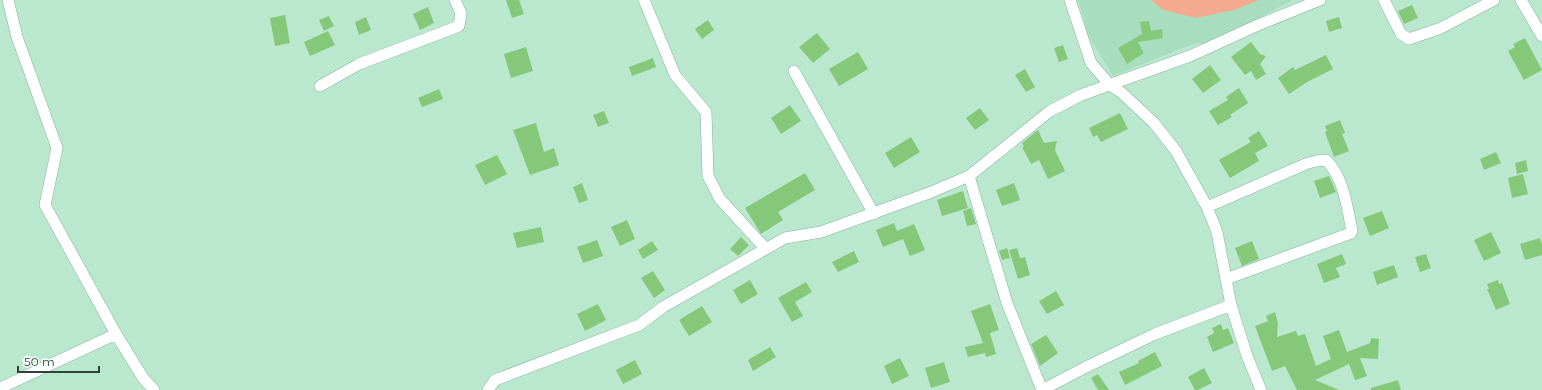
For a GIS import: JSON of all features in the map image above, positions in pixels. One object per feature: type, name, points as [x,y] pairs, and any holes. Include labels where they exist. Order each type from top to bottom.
[{"type":"street","points":[[8,0],[17,37],[57,148],[45,206],[116,334],[143,378],[154,390]]},
{"type":"street","points":[[320,86],[359,64],[459,26],[461,13],[456,0]]},
{"type":"street","points":[[644,0],[675,75],[706,112],[708,176],[720,199],[765,248]]},
{"type":"street","points":[[1070,0],[1092,63],[1110,85],[1122,93],[1154,123],[1176,151],[1207,207],[1218,232],[1231,305],[1247,356],[1261,390]]},
{"type":"street","points":[[488,390],[495,380],[639,325],[663,307],[785,238],[821,232],[874,214],[969,176],[1050,111],[1081,95],[1190,56],[1258,25],[1320,0]]},
{"type":"street","points":[[1384,0],[1401,34],[1409,39],[1441,28],[1494,0]]},
{"type":"street","points":[[1521,0],[1542,36]]},
{"type":"street","points":[[794,71],[874,214]]},
{"type":"street","points":[[1207,207],[1308,164],[1321,160],[1326,160],[1333,166],[1343,193],[1352,231],[1351,233],[1226,279]]},
{"type":"street","points":[[969,176],[1007,303],[1042,390],[1155,334],[1231,305]]},
{"type":"street","points":[[0,388],[116,334]]},
{"type":"shaded area","points":[[1078,0],[1293,0],[1211,44],[1196,43],[1113,76],[1089,37]]},
{"type":"shaded area","points":[[1151,0],[1259,0],[1234,10],[1196,18],[1163,10]]},
{"type":"building","points":[[506,0],[519,0],[524,14],[512,18]]},
{"type":"building","points":[[1412,5],[1418,18],[1404,24],[1398,11]]},
{"type":"building","points":[[428,7],[434,23],[420,30],[413,14]]},
{"type":"building","points":[[285,15],[290,43],[275,46],[270,18]]},
{"type":"building","points":[[329,16],[334,26],[324,31],[319,20]]},
{"type":"building","points":[[366,17],[371,30],[359,35],[355,22]]},
{"type":"building","points":[[1339,17],[1342,28],[1329,32],[1326,21]]},
{"type":"building","points":[[708,20],[714,30],[702,39],[695,29]]},
{"type":"building","points":[[1149,21],[1151,31],[1162,29],[1163,38],[1138,42],[1144,53],[1127,64],[1118,48],[1142,34],[1140,22]]},
{"type":"building","points":[[328,31],[335,45],[310,56],[304,42]]},
{"type":"building","points":[[817,33],[830,49],[813,63],[799,47]]},
{"type":"building","points":[[1525,38],[1542,70],[1524,80],[1508,51],[1515,47],[1513,44]]},
{"type":"building","points":[[1251,42],[1260,54],[1266,56],[1260,64],[1266,74],[1256,80],[1251,71],[1245,75],[1231,57]]},
{"type":"building","points":[[1063,45],[1068,59],[1059,62],[1054,48]]},
{"type":"building","points":[[526,47],[533,71],[511,78],[504,54]]},
{"type":"building","points":[[858,52],[868,69],[839,86],[829,69]]},
{"type":"building","points":[[1326,55],[1333,69],[1307,82],[1289,94],[1278,78],[1293,67],[1295,70]]},
{"type":"building","points":[[653,58],[656,67],[632,76],[629,67]]},
{"type":"building","points":[[1210,65],[1221,80],[1203,93],[1192,79]]},
{"type":"building","points":[[1025,69],[1035,87],[1026,92],[1015,75]]},
{"type":"building","points":[[1239,88],[1248,103],[1230,115],[1232,117],[1218,125],[1209,111],[1228,100],[1226,97]]},
{"type":"building","points":[[439,89],[443,99],[422,107],[418,98]]},
{"type":"building","points":[[790,105],[801,121],[781,134],[771,118]]},
{"type":"building","points":[[980,108],[989,120],[975,130],[966,118]]},
{"type":"building","points":[[604,111],[609,123],[598,127],[593,115]]},
{"type":"building","points":[[1120,113],[1128,129],[1101,142],[1097,135],[1093,137],[1089,128]]},
{"type":"building","points":[[1340,120],[1345,133],[1342,134],[1349,151],[1334,157],[1325,132],[1327,131],[1325,126]]},
{"type":"building","points":[[536,123],[544,152],[554,148],[559,165],[530,175],[513,130]]},
{"type":"building","points":[[1038,130],[1044,143],[1057,141],[1055,150],[1065,171],[1048,179],[1039,160],[1031,164],[1022,147],[1024,147],[1022,143]]},
{"type":"building","points":[[1259,131],[1268,146],[1255,153],[1259,161],[1230,178],[1219,160],[1251,142],[1248,138]]},
{"type":"building","points":[[911,137],[920,152],[894,168],[885,153]]},
{"type":"building","points":[[1496,152],[1501,163],[1484,170],[1480,159]]},
{"type":"building","points":[[497,155],[507,174],[485,185],[475,165]]},
{"type":"building","points":[[1526,160],[1528,171],[1517,174],[1515,163]]},
{"type":"building","points":[[805,173],[815,190],[778,212],[783,220],[761,234],[745,208]]},
{"type":"building","points":[[1523,174],[1528,194],[1512,198],[1508,178]]},
{"type":"building","points":[[1329,176],[1336,192],[1320,198],[1314,181]]},
{"type":"building","points":[[582,183],[588,200],[579,203],[573,187]]},
{"type":"building","points":[[1014,183],[1020,200],[1002,206],[996,190]]},
{"type":"building","points":[[963,191],[968,208],[942,216],[937,200]]},
{"type":"building","points":[[971,208],[976,224],[967,226],[963,211]]},
{"type":"building","points":[[1382,211],[1389,228],[1370,236],[1363,218]]},
{"type":"building","points":[[627,220],[635,239],[620,246],[611,227]]},
{"type":"building","points":[[894,223],[897,231],[914,224],[925,250],[910,256],[903,239],[883,247],[876,230]]},
{"type":"building","points":[[541,227],[544,242],[517,248],[513,233]]},
{"type":"building","points":[[1491,232],[1501,253],[1484,261],[1474,240]]},
{"type":"building","points":[[741,237],[749,245],[738,256],[730,249]]},
{"type":"building","points":[[1540,238],[1542,244],[1542,255],[1525,260],[1520,244]]},
{"type":"building","points":[[597,240],[603,256],[583,263],[577,247]]},
{"type":"building","points":[[652,241],[658,250],[643,259],[638,250]]},
{"type":"building","points":[[1252,241],[1259,259],[1242,266],[1235,248]]},
{"type":"building","points":[[1007,248],[1010,258],[1002,260],[999,251]]},
{"type":"building","points":[[1017,248],[1020,258],[1025,257],[1030,275],[1018,279],[1009,250]]},
{"type":"building","points":[[854,251],[859,262],[838,272],[832,262]]},
{"type":"building","points":[[1342,254],[1346,264],[1336,268],[1340,277],[1324,283],[1317,264]]},
{"type":"building","points":[[1426,254],[1431,268],[1420,272],[1415,257]]},
{"type":"building","points":[[1394,265],[1398,277],[1377,285],[1373,272]]},
{"type":"building","points":[[653,271],[665,290],[654,298],[641,278]]},
{"type":"building","points":[[750,280],[758,294],[741,304],[733,290]]},
{"type":"building","points":[[1498,280],[1499,284],[1502,283],[1510,304],[1496,310],[1487,289],[1489,289],[1487,284]]},
{"type":"building","points":[[806,282],[812,292],[795,302],[803,316],[792,322],[778,298]]},
{"type":"building","points":[[1056,291],[1064,305],[1047,314],[1039,301]]},
{"type":"building","points":[[598,304],[606,320],[585,331],[577,314]]},
{"type":"building","points":[[990,304],[999,330],[990,333],[996,354],[986,357],[985,353],[968,357],[965,347],[983,343],[971,311]]},
{"type":"building","points":[[702,306],[712,322],[689,336],[679,320]]},
{"type":"building","points":[[1275,312],[1278,323],[1277,337],[1296,331],[1298,336],[1305,334],[1316,366],[1331,359],[1323,336],[1339,330],[1347,352],[1370,343],[1371,338],[1379,339],[1378,359],[1360,358],[1367,376],[1356,380],[1349,364],[1315,380],[1339,390],[1297,390],[1285,366],[1272,371],[1255,326],[1268,321],[1266,316]]},
{"type":"building","points":[[1221,324],[1223,330],[1228,328],[1234,343],[1213,352],[1207,337],[1214,333],[1212,328]]},
{"type":"building","points":[[1046,335],[1058,353],[1040,366],[1031,344]]},
{"type":"building","points":[[770,347],[776,357],[753,371],[748,360]]},
{"type":"building","points":[[1155,352],[1162,366],[1125,385],[1119,372],[1139,363],[1138,361]]},
{"type":"building","points":[[900,358],[909,376],[892,384],[884,366]]},
{"type":"building","points":[[635,360],[642,374],[623,384],[616,370]]},
{"type":"building","points":[[944,362],[950,382],[931,388],[925,368]]},
{"type":"building","points":[[1204,368],[1212,383],[1195,390],[1188,377]]},
{"type":"building","points":[[1098,374],[1109,390],[1098,390],[1091,378]]},
{"type":"building","points":[[1398,380],[1401,390],[1371,390],[1371,388]]}]
